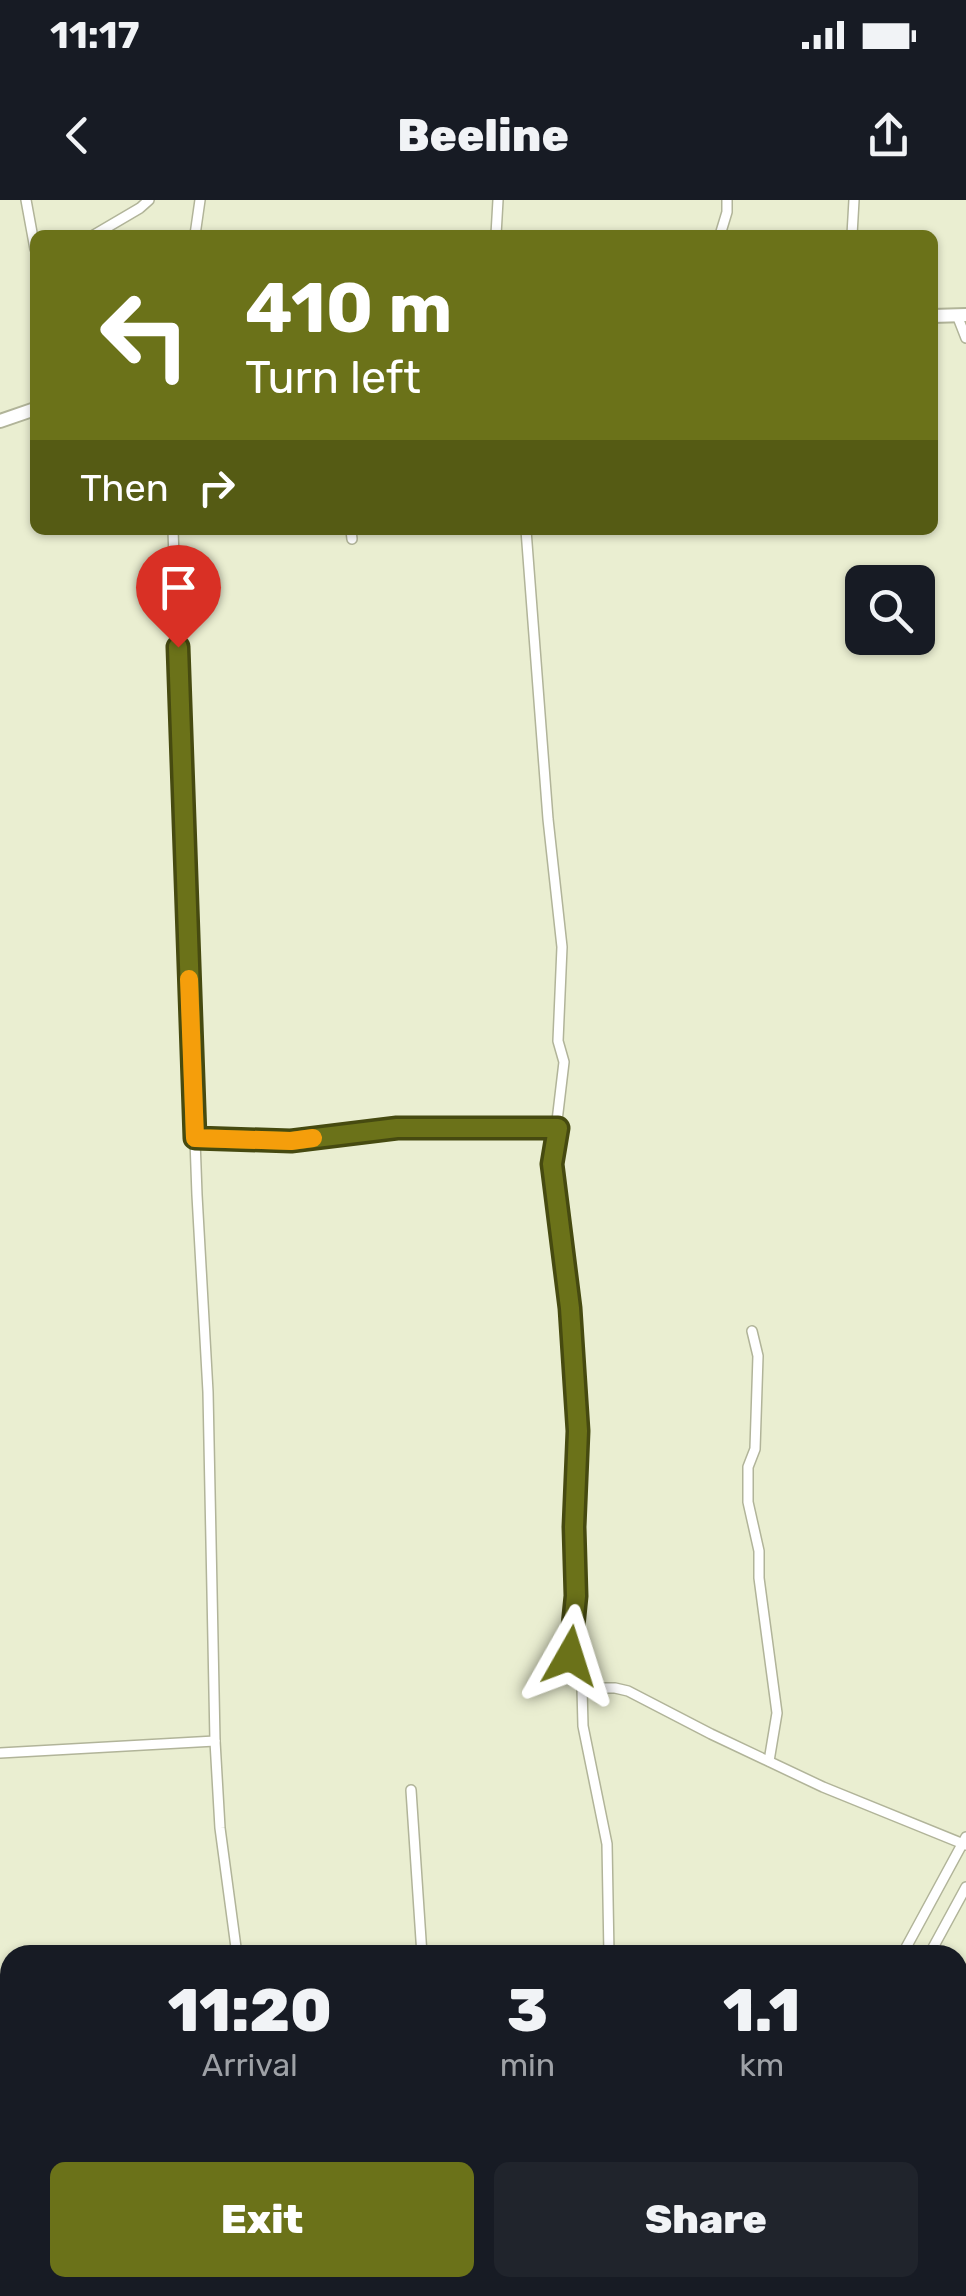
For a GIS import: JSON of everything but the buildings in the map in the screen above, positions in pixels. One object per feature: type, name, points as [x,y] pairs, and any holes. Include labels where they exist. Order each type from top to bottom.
[{"type":"street","points":[[26,200],[32,230]]},
{"type":"street","points":[[103,230],[149,200]]},
{"type":"street","points":[[196,230],[200,200]]},
{"type":"street","points":[[496,230],[498,200]]},
{"type":"street","points":[[722,230],[728,212],[726,200]]},
{"type":"street","points":[[852,230],[854,200]]},
{"type":"street","points":[[962,315],[966,338]]},
{"type":"street","points":[[0,421],[30,411]]},
{"type":"street","points":[[173,535],[208,1392],[215,1742],[220,1828],[236,1945]]},
{"type":"street","points":[[526,535],[562,947],[558,1041],[564,1062],[552,1164],[570,1308],[578,1431],[576,1596],[570,1656],[582,1688],[584,1726],[607,1844],[609,1945]]},
{"type":"street","points":[[195,1138],[291,1141],[397,1128],[558,1128]]},
{"type":"street","points":[[752,1330],[758,1356],[755,1449],[748,1467],[748,1502],[758,1551],[777,1713],[769,1762]]},
{"type":"street","points":[[582,1688],[628,1691],[823,1787],[965,1841],[908,1945]]},
{"type":"street","points":[[0,1753],[215,1742]]},
{"type":"street","points":[[411,1790],[421,1945]]},
{"type":"street","points":[[935,1945],[966,1888]]},
{"type":"slow traffic","points":[[189,979],[195,1138],[313,1138]]},
{"type":"route","points":[[178,647],[195,1138],[291,1141],[397,1128],[558,1128],[552,1164],[570,1308],[578,1431],[576,1596],[570,1656]]}]
